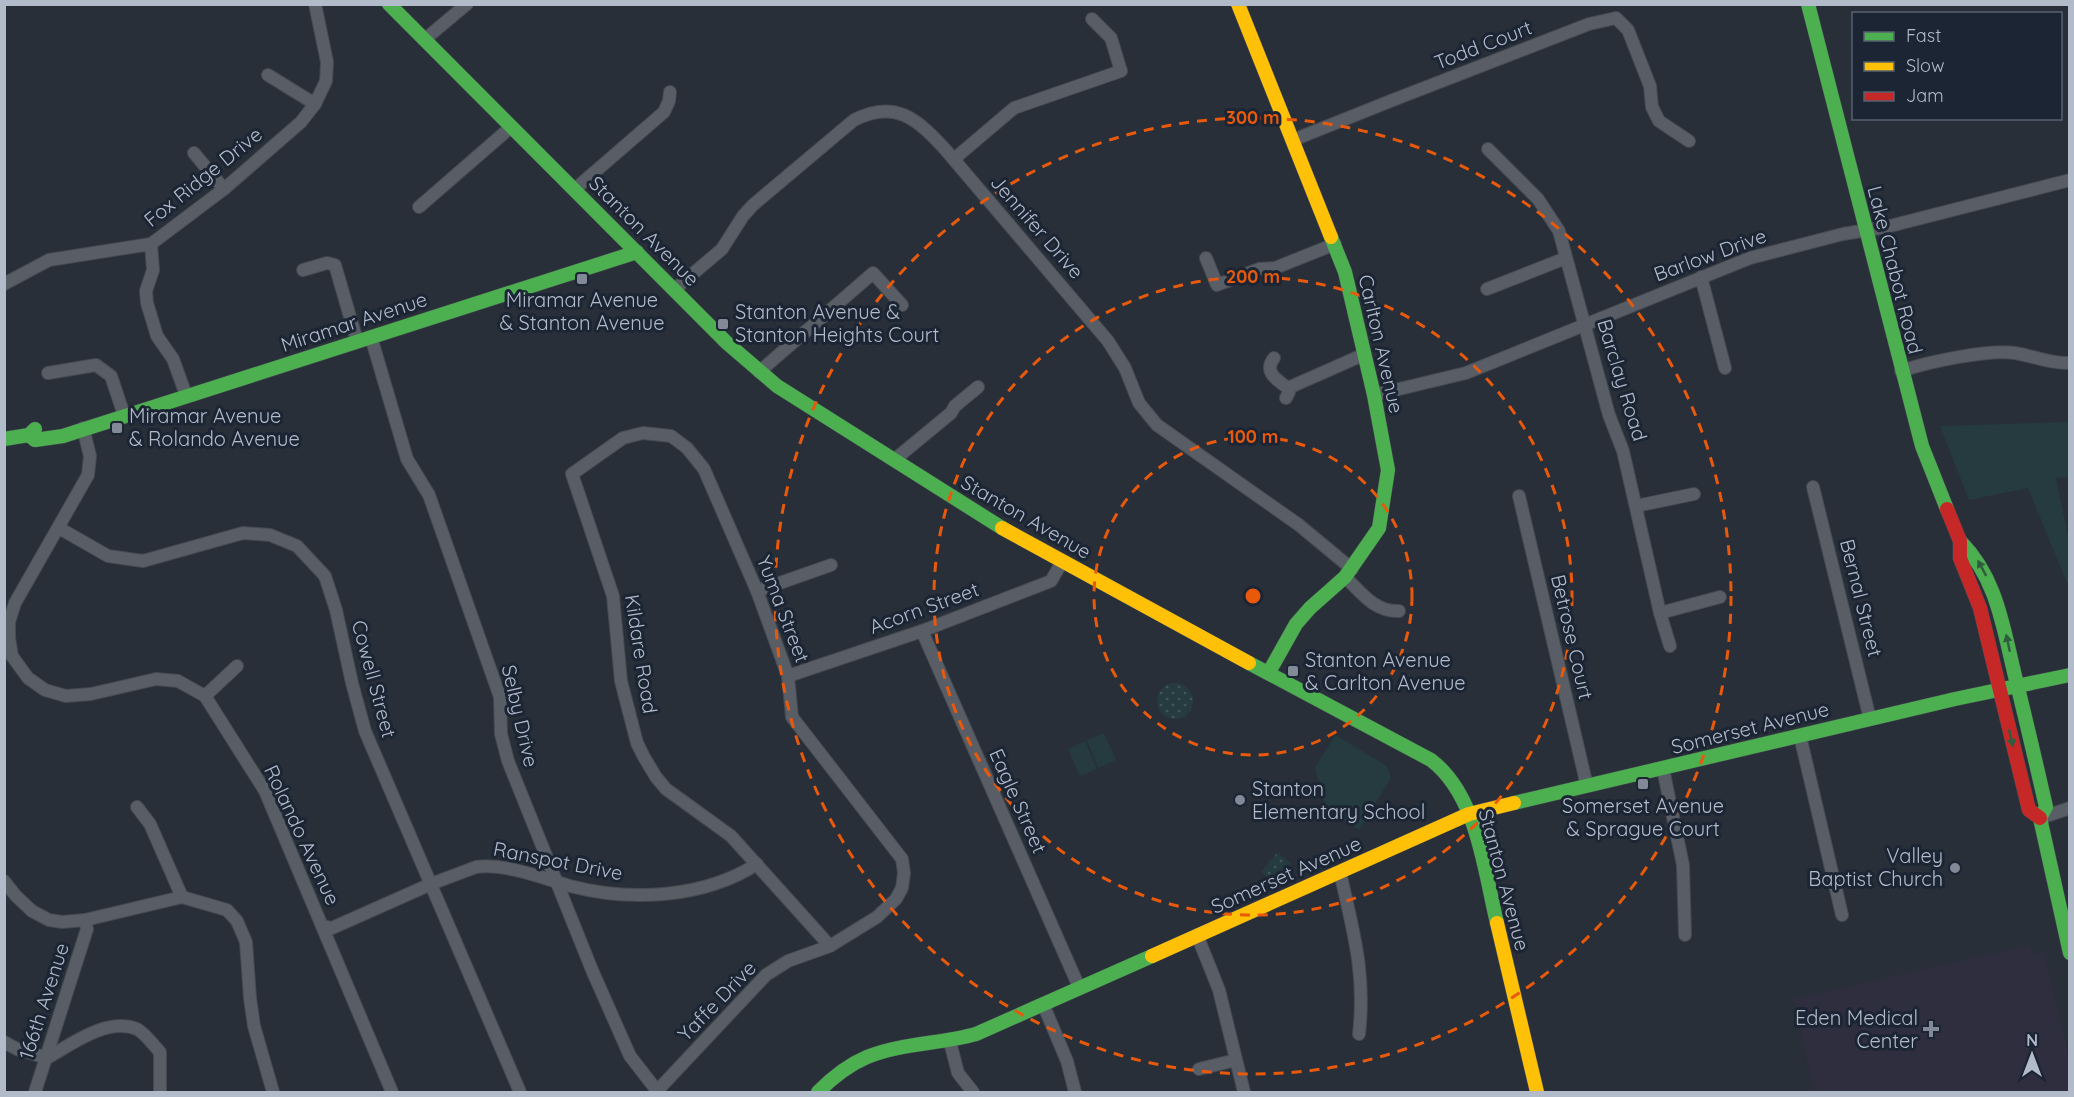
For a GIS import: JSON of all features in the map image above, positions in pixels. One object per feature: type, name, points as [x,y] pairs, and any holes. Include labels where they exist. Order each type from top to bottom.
[{"type":"street","name":"Fox Ridge Drive","points":[[4,284],[49,261],[151,243],[224,189],[301,122],[315,104],[326,81],[327,69],[315,4]]},
{"type":"street","name":"Stanton Avenue","points":[[389,4],[759,372],[795,398],[1019,539],[1441,766],[1451,778],[1474,827],[1537,1092]]},
{"type":"street","points":[[424,40],[466,4]]},
{"type":"street","name":"Carlton Avenue","points":[[1238,4],[1345,272],[1374,395],[1388,470],[1379,528],[1349,573],[1310,608],[1296,624],[1269,672]]},
{"type":"street","name":"Lake Chabot Road","points":[[1808,4],[1922,446],[1960,541],[1960,558],[1980,608],[2029,810],[2040,818]]},
{"type":"street","name":"Todd Court","points":[[1293,140],[1589,24],[1616,18],[1628,30],[1650,86],[1652,107],[1659,121],[1689,141]]},
{"type":"street","points":[[954,159],[1014,108],[1121,71],[1111,38],[1092,19]]},
{"type":"street","points":[[268,75],[315,104]]},
{"type":"street","points":[[575,189],[664,112],[670,92]]},
{"type":"street","name":"Jennifer Drive","points":[[675,290],[722,249],[743,216],[753,205],[846,126],[863,115],[888,112],[910,117],[924,126],[954,159],[1108,340],[1125,368],[1138,403],[1157,425],[1299,525],[1349,573],[1375,606],[1391,611],[1399,610]]},
{"type":"street","points":[[419,207],[511,127]]},
{"type":"street","name":"Barclay Road","points":[[1488,149],[1538,199],[1559,231],[1609,415],[1623,451],[1660,613],[1670,646]]},
{"type":"street","points":[[194,153],[224,189]]},
{"type":"street","name":"Barlow Drive","points":[[1374,395],[1466,374],[1750,258],[2070,180]]},
{"type":"street","points":[[151,243],[153,270],[146,291],[147,303],[157,336],[172,360],[186,395]]},
{"type":"street","points":[[1206,258],[1217,285],[1259,269],[1275,268],[1335,244]]},
{"type":"street","name":"Miramar Avenue","points":[[4,439],[29,435],[35,440],[63,436],[636,252]]},
{"type":"street","points":[[1486,289],[1566,258]]},
{"type":"street","points":[[303,270],[327,263],[334,265],[357,341]]},
{"type":"street","points":[[759,372],[873,273],[902,305]]},
{"type":"street","points":[[1701,277],[1725,368]]},
{"type":"street","name":"Selby Drive","points":[[371,337],[407,459],[429,495],[500,697],[501,734],[506,755],[630,1056],[657,1092]]},
{"type":"street","points":[[1901,371],[1948,360],[2003,353],[2014,353],[2054,364],[2070,363]]},
{"type":"street","points":[[1274,358],[1269,363],[1269,370],[1287,393],[1365,354]]},
{"type":"street","points":[[48,373],[96,366],[111,376],[123,415]]},
{"type":"street","points":[[894,460],[951,413],[955,406],[978,387]]},
{"type":"street","name":"Rolando Avenue","points":[[84,428],[90,456],[88,475],[15,603],[9,622],[12,656],[28,678],[45,690],[66,696],[91,694],[156,679],[178,681],[205,696],[265,790],[392,1092]]},
{"type":"street","name":"Yuma Street","points":[[572,474],[623,438],[643,433],[672,436],[687,448],[704,469],[757,591],[788,676],[792,717],[902,859],[904,873],[902,888],[896,899],[877,917]]},
{"type":"street","name":"Kildare Road","points":[[572,474],[613,596],[621,681],[637,743],[644,757],[666,789],[731,836],[830,946]]},
{"type":"street","name":"Bernal Street","points":[[1813,487],[1870,719]]},
{"type":"street","points":[[1636,506],[1694,494]]},
{"type":"street","name":"Betrose Court","points":[[1519,496],[1587,786]]},
{"type":"street","name":"Cowell Street","points":[[59,528],[108,556],[143,561],[243,533],[270,535],[297,546],[325,576],[336,610],[365,731],[520,1092]]},
{"type":"street","name":"Lake Chabot Road","points":[[1960,541],[1973,552],[1997,601],[2046,807],[2040,818],[2070,953]]},
{"type":"street","name":"Acorn Street","points":[[788,676],[922,630],[1051,581],[1062,562]]},
{"type":"street","points":[[757,591],[831,565]]},
{"type":"street","points":[[1660,613],[1720,597]]},
{"type":"street","name":"Eagle Street","points":[[922,630],[1079,987]]},
{"type":"street","points":[[205,696],[237,666]]},
{"type":"street","name":"Somerset Avenue","points":[[818,1092],[844,1069],[874,1054],[950,1042],[976,1034],[1468,814],[1999,689],[2070,675]]},
{"type":"street","points":[[1800,736],[1842,915]]},
{"type":"street","points":[[1663,769],[1683,865],[1685,935]]},
{"type":"street","points":[[137,807],[150,824],[182,897]]},
{"type":"street","points":[[2040,818],[2070,808]]},
{"type":"street","name":"Ranspot Drive","points":[[322,926],[332,927],[431,884],[483,866],[591,890],[652,895],[705,886],[734,876],[758,864]]},
{"type":"street","points":[[1340,872],[1361,977],[1359,1034]]},
{"type":"street","points":[[4,881],[32,911],[49,920],[62,922],[85,920],[182,897],[227,910],[243,931],[246,942],[254,1026],[273,1092]]},
{"type":"street","name":"Yaffe Drive","points":[[657,1092],[766,975],[788,961],[830,946],[877,917]]},
{"type":"street","name":"166th Avenue","points":[[35,1092],[87,929],[85,920]]},
{"type":"street","points":[[1197,935],[1219,990],[1244,1092]]},
{"type":"street","points":[[1043,1004],[1067,1061],[1076,1092]]},
{"type":"street","points":[[4,1042],[17,1049],[47,1058],[82,1038],[113,1026],[139,1030],[160,1052],[159,1092]]},
{"type":"street","points":[[950,1042],[958,1073],[973,1092]]},
{"type":"street","points":[[1199,1069],[1236,1060]]},
{"type":"shaded area","name":"Eden Medical Center","points":[[2030,945],[2033,954],[2044,951],[2069,1058],[2069,1092],[1814,1092],[1793,999]]},
{"type":"green space","points":[[2069,422],[2069,477],[2056,478],[2069,541],[2069,583],[2067,583],[2028,488],[1969,500],[1940,426]]},
{"type":"green space","points":[[1175,683],[1187,689],[1193,701],[1187,713],[1175,719],[1163,713],[1157,701],[1163,689]]},
{"type":"green space","points":[[1104,733],[1116,760],[1098,768],[1087,740]]},
{"type":"green space","points":[[1335,735],[1387,766],[1391,778],[1359,830],[1327,810],[1315,768]]},
{"type":"green space","points":[[1085,741],[1097,769],[1080,776],[1068,749]]},
{"type":"green space","points":[[1277,853],[1291,863],[1276,883],[1261,872]]},
{"type":"traffic: fast","points":[[389,4],[727,343],[777,386],[1002,528]]},
{"type":"traffic: fast","points":[[1808,4],[1922,446],[1947,509]]},
{"type":"traffic: fast","points":[[1269,672],[1296,624],[1310,608],[1345,577],[1379,528],[1388,470],[1374,395],[1345,272],[1331,237]]},
{"type":"traffic: fast","points":[[29,435],[35,440],[63,436],[637,252]]},
{"type":"traffic: fast","points":[[4,439],[29,435],[35,429]]},
{"type":"traffic: fast","points":[[1960,541],[1983,571],[2002,622],[2046,807],[2040,818],[2070,953]]},
{"type":"traffic: fast","points":[[1249,663],[1431,760],[1447,775],[1469,813],[1483,857],[1497,923]]},
{"type":"traffic: fast","points":[[1514,803],[1955,699],[2070,675]]},
{"type":"traffic: fast","points":[[818,1092],[841,1072],[867,1057],[893,1049],[976,1034],[1152,956]]},
{"type":"traffic: slow","points":[[1238,4],[1331,237]]},
{"type":"traffic: slow","points":[[1002,528],[1249,663]]},
{"type":"traffic: slow","points":[[1152,956],[1469,814],[1514,803]]},
{"type":"traffic: slow","points":[[1497,923],[1537,1092]]},
{"type":"traffic: jam","points":[[1947,509],[1960,541],[1960,558],[1980,608],[2029,810],[2040,818]]},
{"type":"place","name":"Miramar Avenue & Stanton Avenue","points":[[582,279]]},
{"type":"place","name":"Stanton Avenue & Stanton Heights Court","points":[[723,324]]},
{"type":"place","name":"Miramar Avenue & Rolando Avenue","points":[[117,428]]},
{"type":"place","name":"Stanton Avenue & Carlton Avenue","points":[[1293,671]]},
{"type":"place","name":"Somerset Avenue & Sprague Court","points":[[1643,784]]},
{"type":"place","name":"Stanton Elementary School","points":[[1240,800]]},
{"type":"place","name":"Valley Baptist Church","points":[[1955,868]]},
{"type":"place","name":"Eden Medical Center","points":[[1931,1029]]}]
